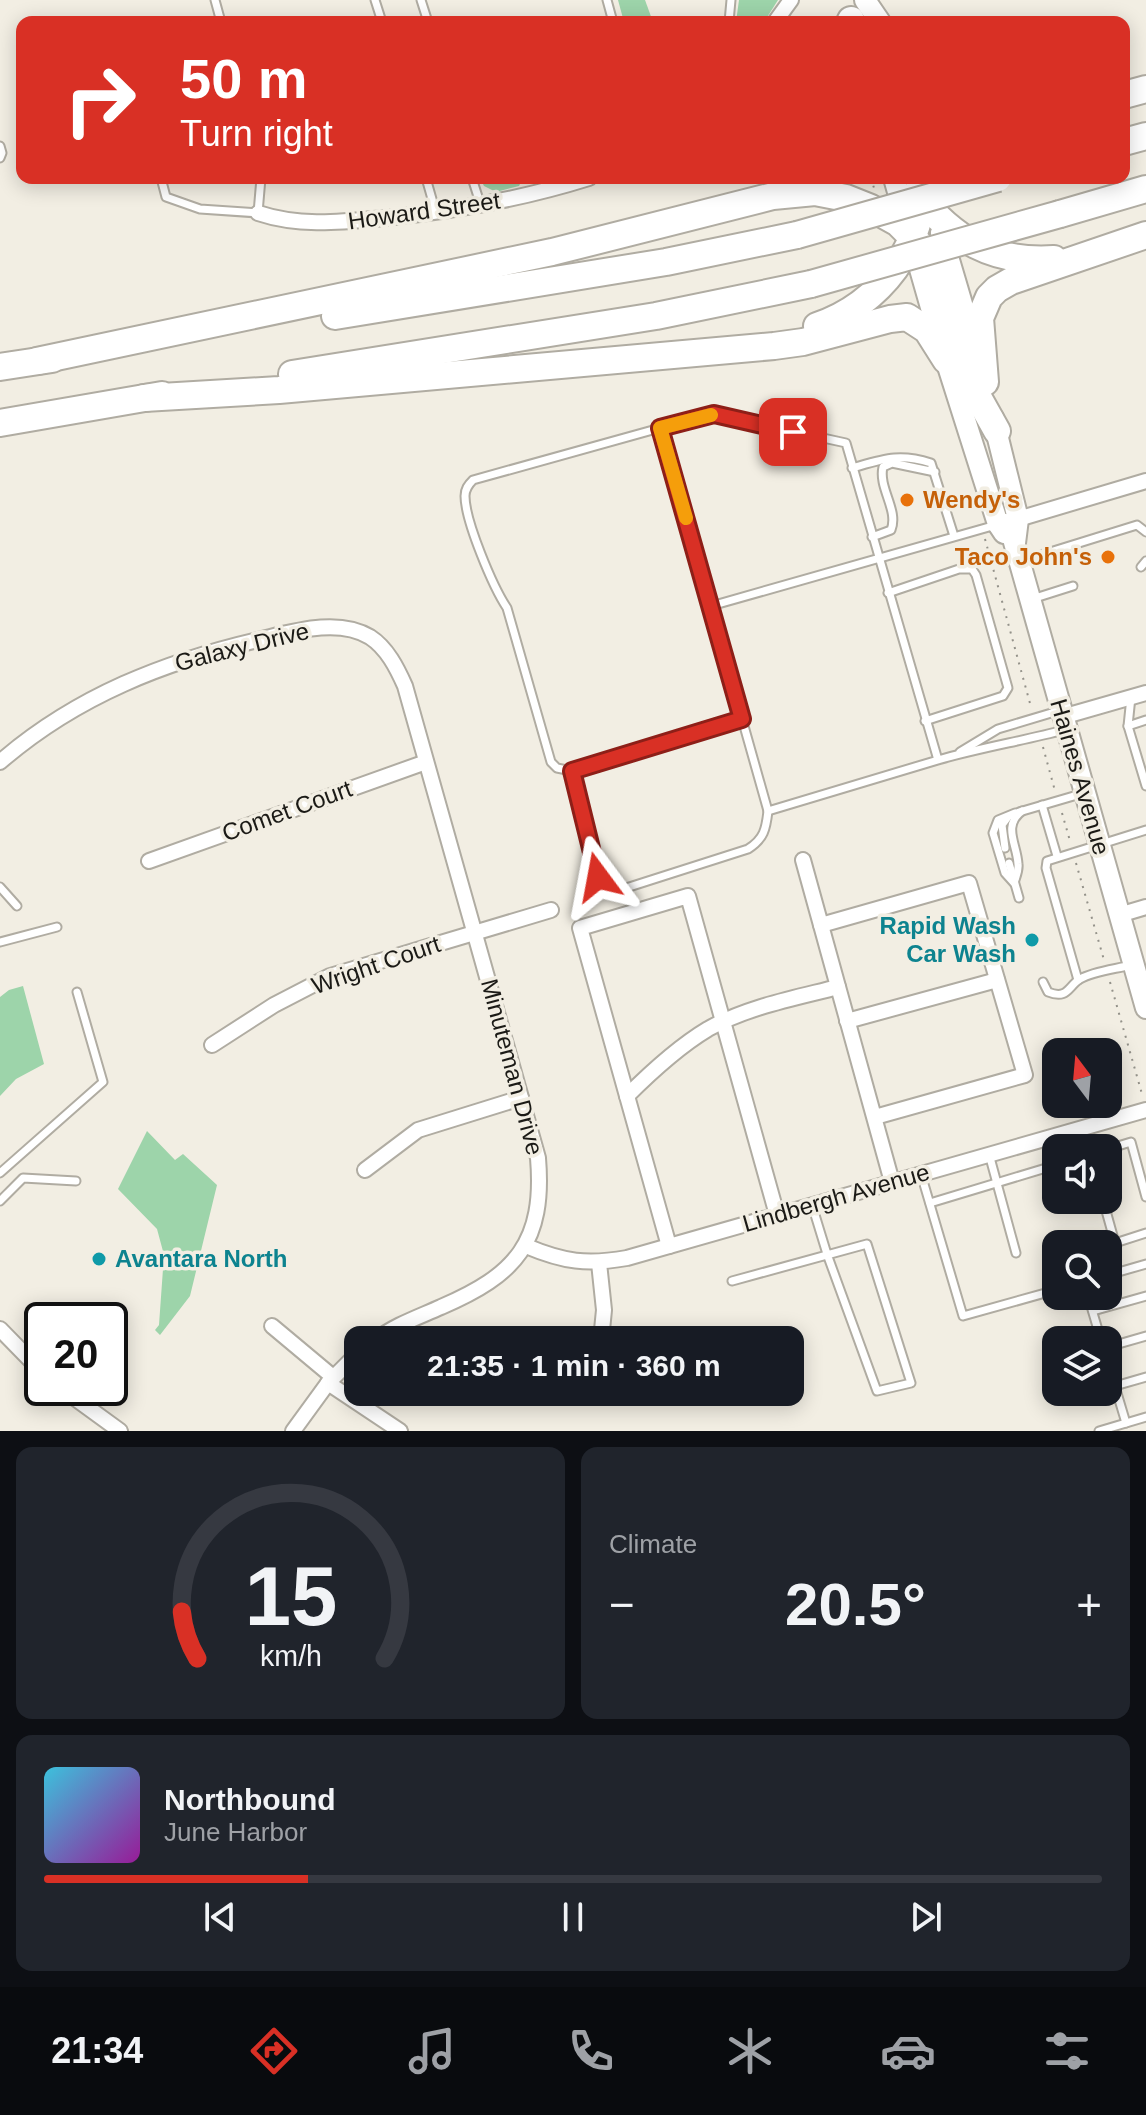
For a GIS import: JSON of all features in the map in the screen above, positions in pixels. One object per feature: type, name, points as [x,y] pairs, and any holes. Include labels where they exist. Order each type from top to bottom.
[{"type":"highway","points":[[697,214],[794,184]]},
{"type":"highway","points":[[910,184],[968,242],[999,254],[1051,259],[1093,251]]},
{"type":"highway","points":[[729,348],[815,327],[856,307],[888,277],[916,243],[920,218],[931,203],[953,184]]},
{"type":"highway","points":[[0,367],[308,321],[666,262],[797,235],[977,184]]},
{"type":"highway","points":[[0,423],[656,316],[811,284],[1146,189]]},
{"type":"highway","points":[[37,361],[552,252],[773,196],[815,192],[846,198],[898,223],[937,269],[973,388],[997,431]]},
{"type":"highway","points":[[986,386],[979,332],[983,308],[989,297],[1011,281],[1146,235]]},
{"type":"highway","points":[[916,243],[927,271],[929,300]]},
{"type":"highway","points":[[144,398],[279,390],[803,342],[907,317],[927,330],[946,360]]},
{"type":"main road","points":[[896,184],[916,243]]},
{"type":"main road","points":[[931,203],[997,431],[999,524]]},
{"type":"main road","points":[[929,300],[999,524]]},
{"type":"main road","points":[[999,524],[1010,528],[1017,554]]},
{"type":"main road","name":"Haines Avenue","points":[[1017,554],[1146,1008]]},
{"type":"street","name":"Howard Street","points":[[258,213],[296,223],[436,213],[481,206],[540,185]]},
{"type":"street","points":[[999,524],[1146,481]]},
{"type":"street","name":"Galaxy Drive","points":[[0,762],[25,740],[75,708],[125,682],[202,653],[273,636],[334,627],[369,637],[391,659],[405,686],[426,762]]},
{"type":"street","points":[[1063,719],[1146,693]]},
{"type":"street","name":"Comet Court","points":[[149,861],[426,762]]},
{"type":"street","name":"Minuteman Drive","points":[[399,1326],[489,1284],[510,1267],[526,1246],[541,1187],[538,1158],[426,762]]},
{"type":"street","points":[[803,860],[892,1182]]},
{"type":"street","points":[[821,925],[969,883],[1025,1075],[875,1117]]},
{"type":"street","points":[[669,1246],[580,928],[688,896],[777,1215]]},
{"type":"street","points":[[1119,915],[1146,907]]},
{"type":"street","name":"Wright Court","points":[[212,1045],[274,1005],[330,976],[551,910]]},
{"type":"street","points":[[847,1021],[997,980]]},
{"type":"street","points":[[627,1096],[682,1046],[723,1022],[779,1002],[838,987]]},
{"type":"street","points":[[365,1170],[418,1130],[521,1098]]},
{"type":"street","name":"Lindbergh Avenue","points":[[526,1246],[571,1261],[599,1263],[669,1246],[1146,1110]]},
{"type":"street","points":[[599,1263],[604,1310],[602,1326]]},
{"type":"street","points":[[272,1326],[330,1380],[400,1431]]},
{"type":"street","points":[[0,1329],[24,1354]]},
{"type":"street","points":[[293,1431],[330,1380],[344,1366]]},
{"type":"street","points":[[86,1406],[120,1431]]},
{"type":"lane","points":[[0,146],[0,158]]},
{"type":"lane","points":[[163,184],[166,197],[200,209],[258,213],[260,184]]},
{"type":"lane","points":[[428,184],[436,213]]},
{"type":"lane","points":[[474,184],[481,206]]},
{"type":"lane","points":[[742,719],[572,771],[557,768],[551,762],[507,608],[495,591],[468,513],[465,497],[467,486],[473,480],[714,414],[846,443],[938,760]]},
{"type":"lane","points":[[572,771],[598,877],[603,885],[613,889],[626,888],[748,849],[758,843],[766,831],[768,811],[660,428]]},
{"type":"lane","points":[[852,468],[892,456],[910,456],[931,463],[954,536]]},
{"type":"lane","points":[[872,537],[891,530],[894,523],[881,476],[883,467],[892,463],[935,472]]},
{"type":"lane","points":[[711,606],[999,524]]},
{"type":"lane","points":[[1017,554],[1137,525],[1146,532]]},
{"type":"lane","points":[[888,593],[959,569],[972,569],[976,575],[1008,688],[1003,696],[925,721]]},
{"type":"lane","points":[[1030,600],[1073,586]]},
{"type":"lane","points":[[1131,697],[1128,726],[1146,786]]},
{"type":"lane","points":[[955,755],[998,729],[1034,718],[1063,719]]},
{"type":"lane","points":[[768,811],[955,755],[1040,737],[1063,719]]},
{"type":"lane","points":[[1128,726],[1146,720]]},
{"type":"lane","points":[[1014,883],[1001,865],[993,833],[998,820],[1084,793]]},
{"type":"lane","points":[[1042,805],[1057,856]]},
{"type":"lane","points":[[1005,848],[1002,825],[1018,812]]},
{"type":"lane","points":[[1014,883],[1019,870],[1011,832],[1018,812]]},
{"type":"lane","points":[[1078,980],[1046,868],[1047,861],[1146,831]]},
{"type":"lane","points":[[1009,863],[1019,898]]},
{"type":"lane","points":[[0,887],[17,906]]},
{"type":"lane","points":[[0,942],[57,927]]},
{"type":"lane","points":[[1043,982],[1048,992],[1057,995],[1070,991],[1078,980],[1134,964]]},
{"type":"lane","points":[[0,1173],[103,1082],[77,992]]},
{"type":"lane","points":[[1122,1145],[1131,1142],[1146,1197]]},
{"type":"lane","points":[[989,1154],[1016,1253]]},
{"type":"lane","points":[[930,1203],[1042,1169]]},
{"type":"lane","points":[[921,1174],[963,1316],[1042,1294]]},
{"type":"lane","points":[[0,1201],[23,1178],[76,1181]]},
{"type":"lane","points":[[732,1281],[827,1254],[867,1244],[911,1383],[877,1391],[827,1254],[812,1205]]},
{"type":"lane","points":[[1107,1214],[1115,1243],[1146,1233]]},
{"type":"lane","points":[[1122,1271],[1146,1264]]},
{"type":"lane","points":[[1097,1326],[1093,1311],[1146,1296]]},
{"type":"lane","points":[[1122,1343],[1146,1336]]},
{"type":"lane","points":[[1122,1384],[1146,1377]]},
{"type":"lane","points":[[1121,1406],[1126,1423]]},
{"type":"lane","points":[[1099,1431],[1146,1417]]},
{"type":"path","points":[[873,184],[880,213]]},
{"type":"path","points":[[999,524],[1034,718]]},
{"type":"path","points":[[1040,737],[1142,1094]]},
{"type":"green space","points":[[618,0],[645,0],[651,16],[622,16]]},
{"type":"green space","points":[[739,0],[778,0],[768,16],[737,16]]},
{"type":"green space","points":[[483,184],[520,184],[496,192]]},
{"type":"green space","points":[[23,986],[44,1064],[16,1079],[0,1096],[0,997],[9,990]]},
{"type":"green space","points":[[147,1131],[175,1160],[183,1154],[217,1185],[190,1296],[160,1335],[155,1330],[159,1325],[164,1255],[157,1229],[118,1189]]},
{"type":"slow traffic","points":[[686,518],[660,428],[711,415]]},
{"type":"place","name":"Wendy's","points":[[907,500]]},
{"type":"place","name":"Taco John's","points":[[1108,557]]},
{"type":"place","name":"Rapid Wash Car Wash","points":[[1032,940]]},
{"type":"place","name":"Avantara North","points":[[99,1259]]},
{"type":"route","points":[[598,877],[572,771],[742,719],[660,428],[714,414],[793,432]]}]
